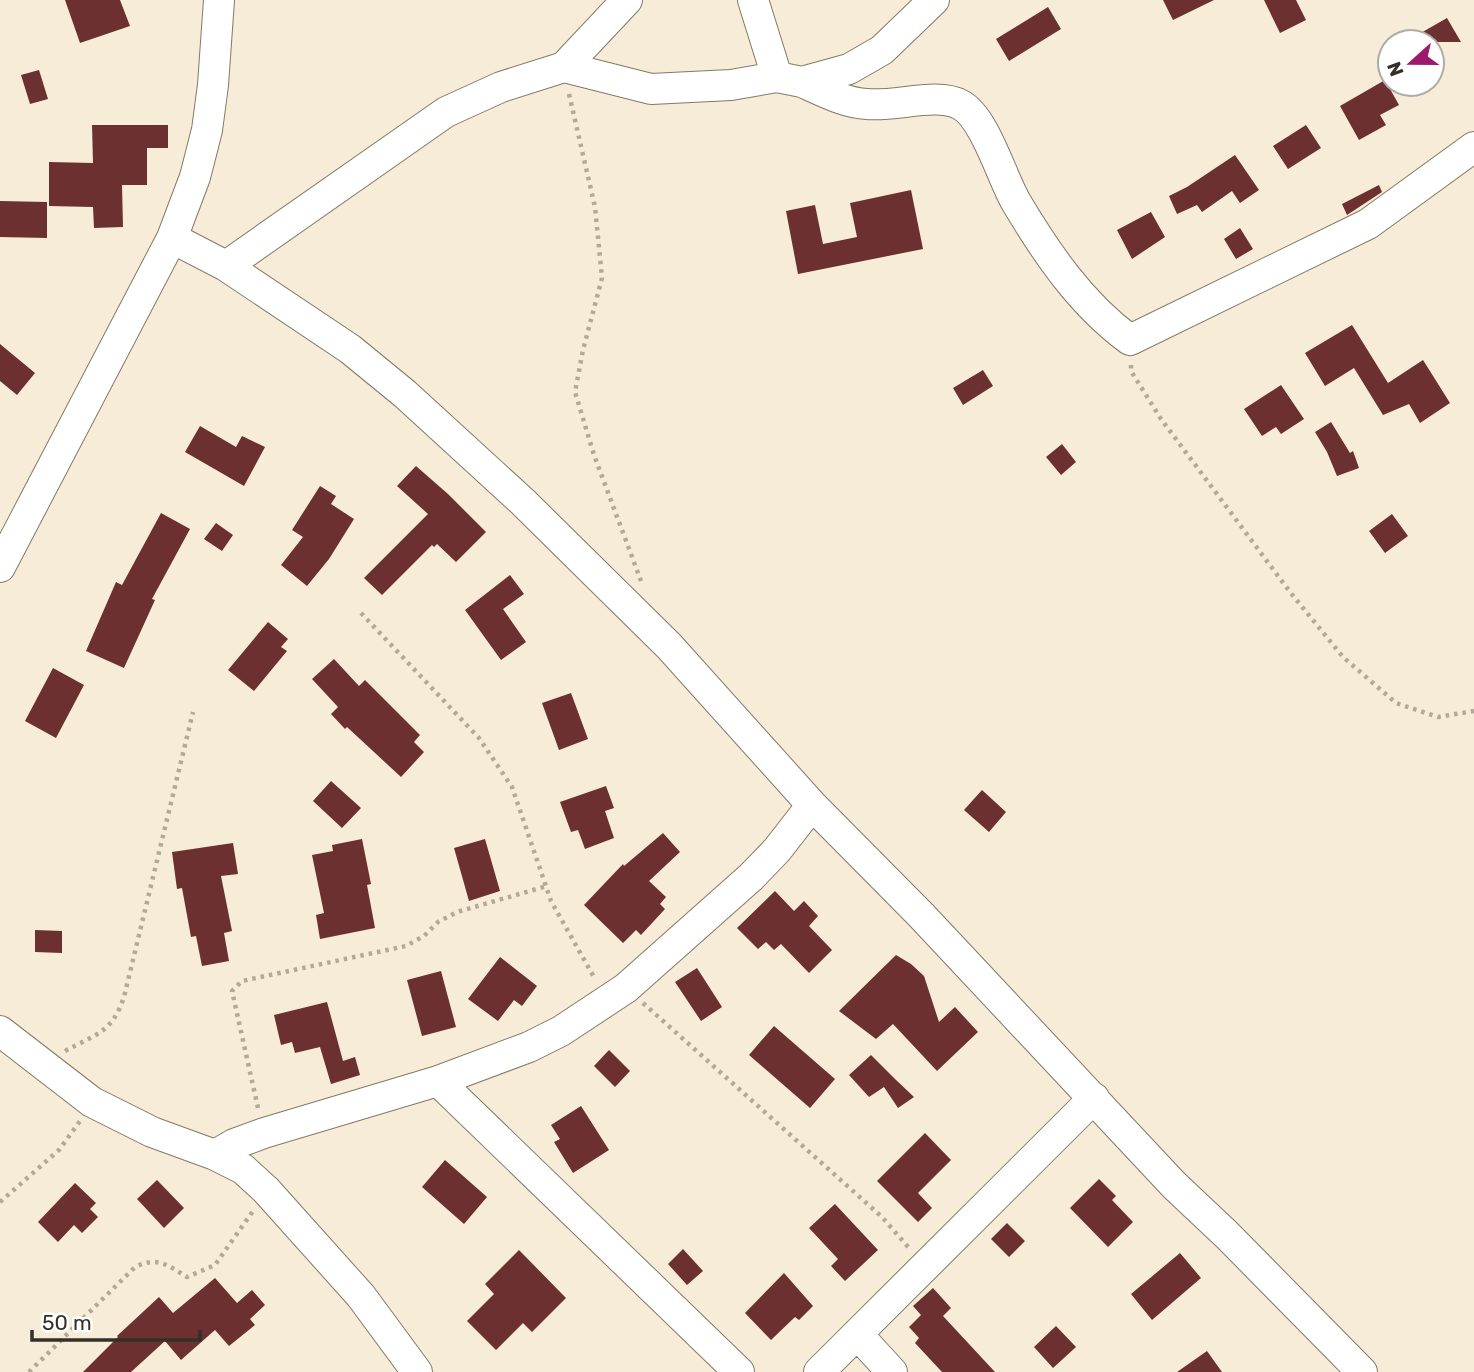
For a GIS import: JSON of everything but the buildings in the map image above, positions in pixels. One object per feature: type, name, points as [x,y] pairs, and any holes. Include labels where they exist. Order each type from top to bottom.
[{"type":"street","points":[[0,567],[172,238],[195,177],[207,130],[214,85],[219,0]]},
{"type":"street","points":[[226,266],[446,112],[501,87],[564,67],[627,0]]},
{"type":"street","points":[[753,0],[789,79],[864,104],[893,105],[936,98],[962,106],[982,129],[1014,200],[1045,248],[1082,299],[1130,340],[1368,224],[1474,148]]},
{"type":"street","points":[[564,67],[651,89],[731,85],[849,69],[882,50],[934,0]]},
{"type":"street","points":[[172,238],[226,266],[350,349],[415,402],[523,502],[669,646],[812,805],[921,915],[1174,1185],[1362,1372]]},
{"type":"street","points":[[215,1155],[234,1144],[264,1133],[438,1081],[529,1047],[561,1031],[617,995],[751,877],[777,850],[812,805]]},
{"type":"street","points":[[0,1031],[92,1102],[152,1132],[215,1155],[243,1169],[266,1190],[361,1296],[417,1372]]},
{"type":"street","points":[[438,1081],[739,1372]]},
{"type":"street","points":[[819,1372],[1094,1098]]},
{"type":"street","points":[[858,1335],[892,1372]]},
{"type":"path","points":[[564,67],[574,124],[595,208],[602,278],[575,393],[594,455],[642,584]]},
{"type":"path","points":[[1130,340],[1131,371],[1161,419],[1290,592],[1343,657],[1396,703],[1438,718],[1474,711]]},
{"type":"path","points":[[361,613],[479,737],[512,787],[551,901],[617,995],[882,1217],[925,1268]]},
{"type":"path","points":[[40,1063],[109,1027],[118,1015],[193,712]]},
{"type":"path","points":[[264,1133],[232,991],[242,981],[406,946],[424,936],[438,922],[457,912],[547,887]]},
{"type":"path","points":[[0,1202],[59,1150],[92,1102]]},
{"type":"path","points":[[29,1372],[135,1267],[148,1261],[162,1262],[187,1277],[215,1265],[240,1232],[266,1190]]}]
